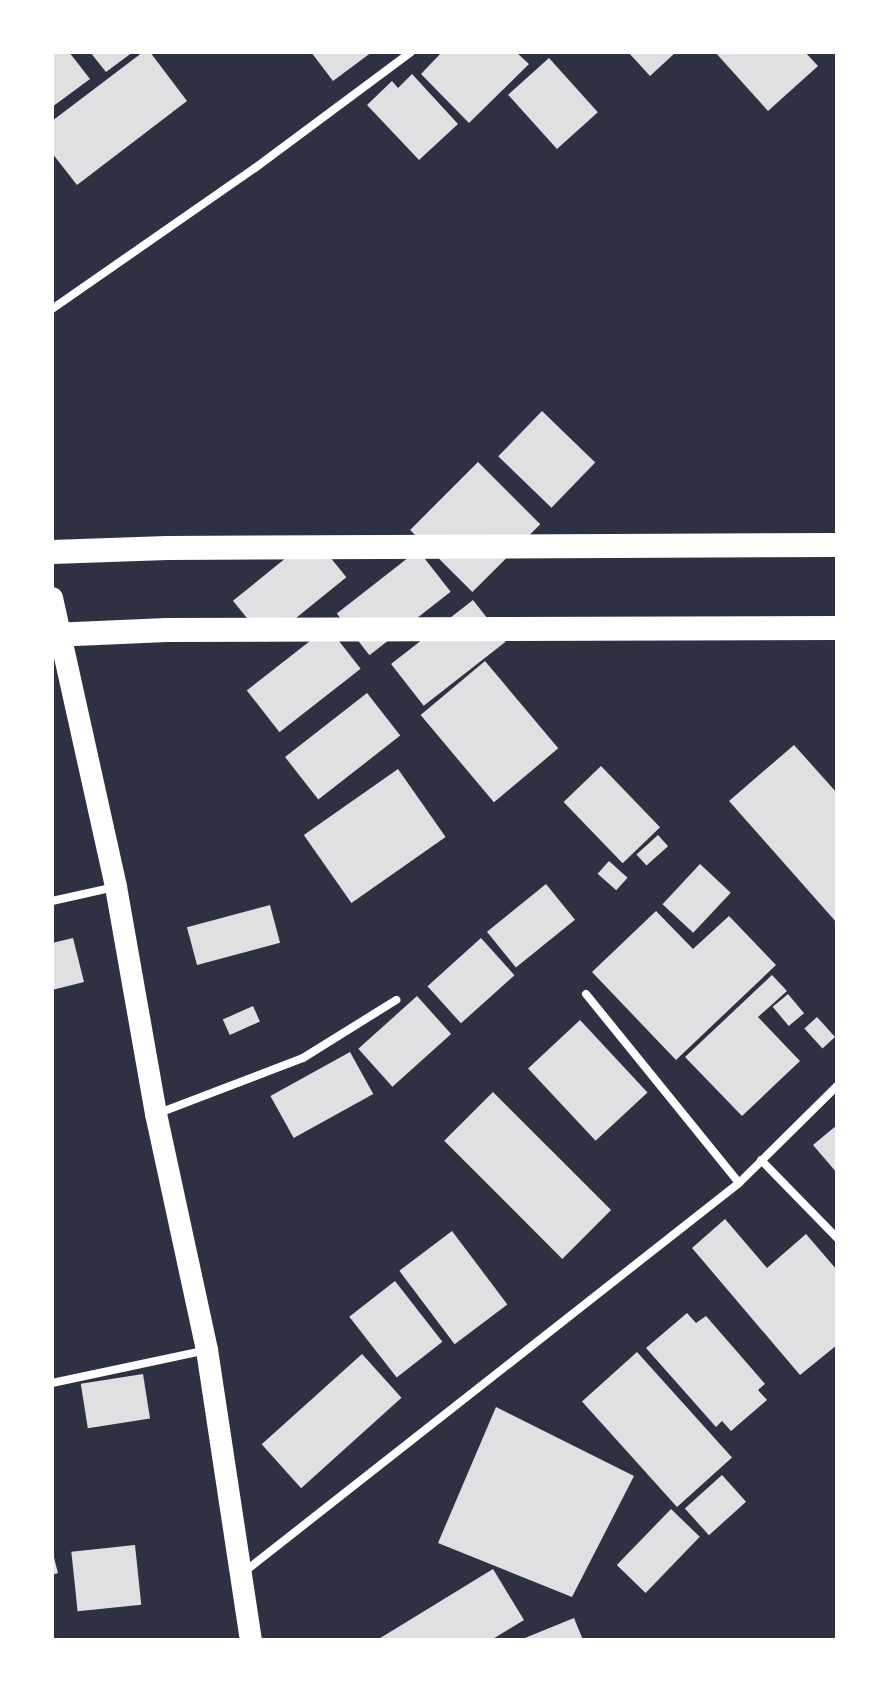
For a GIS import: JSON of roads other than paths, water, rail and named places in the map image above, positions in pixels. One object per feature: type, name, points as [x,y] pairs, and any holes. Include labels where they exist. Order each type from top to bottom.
[{"type":"highway","points":[[52,552],[167,548],[837,545]]},
{"type":"highway","points":[[52,598],[116,887],[156,1114],[207,1350],[251,1640]]},
{"type":"highway","points":[[52,635],[167,630],[837,628]]},
{"type":"street","points":[[52,309],[255,168],[411,52]]},
{"type":"street","points":[[52,901],[116,887]]},
{"type":"street","points":[[586,994],[739,1183]]},
{"type":"street","points":[[156,1114],[303,1058],[396,1000]]},
{"type":"street","points":[[239,1576],[739,1183],[837,1086]]},
{"type":"street","points":[[761,1160],[837,1238]]},
{"type":"street","points":[[52,1383],[207,1350]]}]
